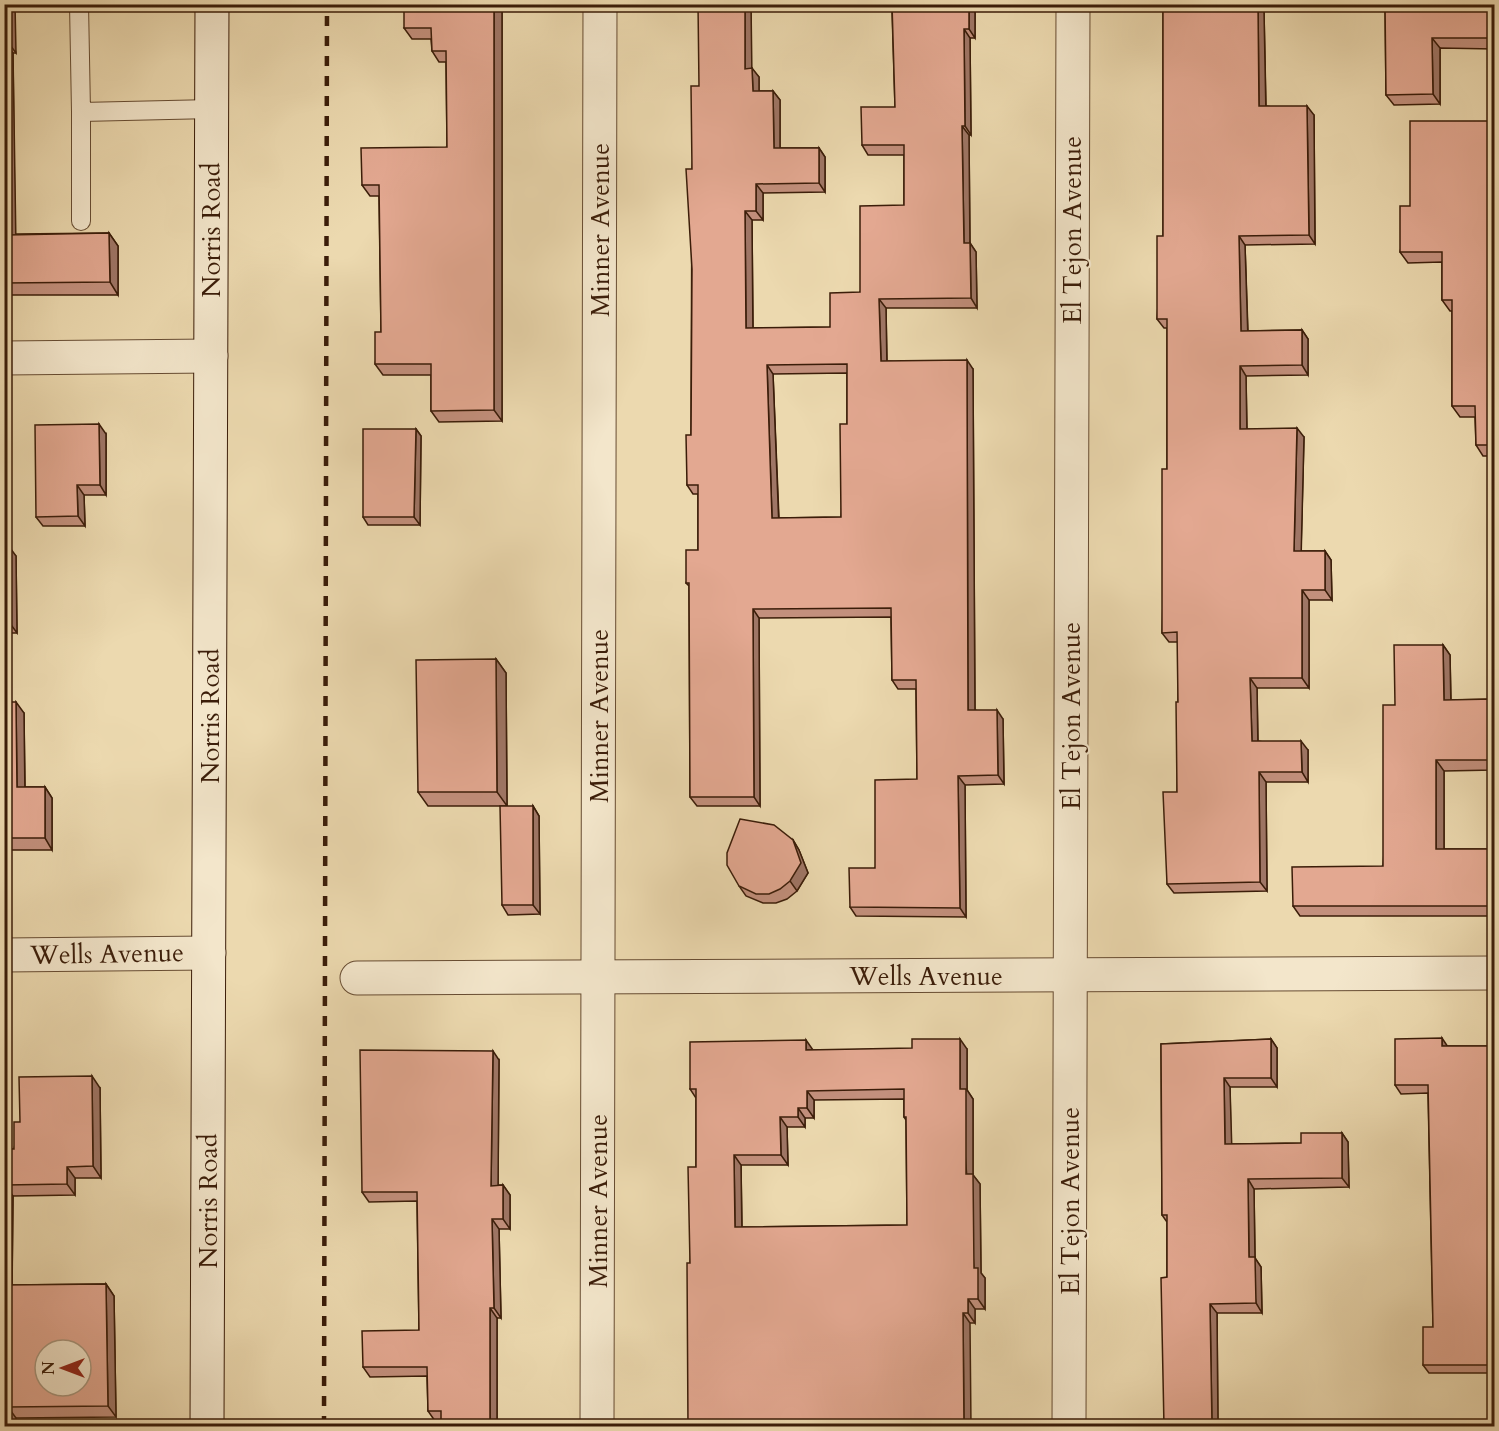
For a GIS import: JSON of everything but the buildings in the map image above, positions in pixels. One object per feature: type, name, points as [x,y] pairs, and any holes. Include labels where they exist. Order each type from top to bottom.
[{"type":"street","name":"Norris Road","points":[[207,1426],[212,4]]},
{"type":"street","name":"Minner Avenue","points":[[597,1426],[600,4]]},
{"type":"street","name":"El Tejon Avenue","points":[[1069,1426],[1073,4]]},
{"type":"street","points":[[4,358],[211,356]]},
{"type":"street","name":"Wells Avenue","points":[[4,955],[209,953]]},
{"type":"street","name":"Wells Avenue","points":[[357,978],[1494,974]]},
{"type":"lane","points":[[79,4],[81,221]]},
{"type":"lane","points":[[81,112],[212,109]]},
{"type":"railway","points":[[324,1426],[327,4]]}]
